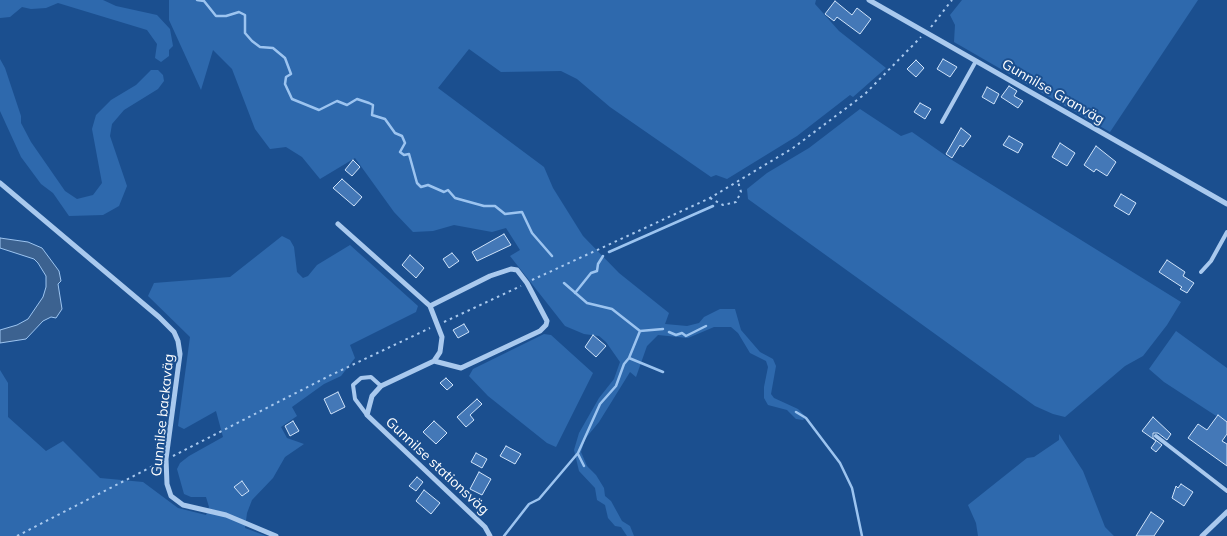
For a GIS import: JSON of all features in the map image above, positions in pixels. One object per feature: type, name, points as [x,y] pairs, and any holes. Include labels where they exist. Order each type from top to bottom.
[{"type":"street","name":"Gunnilse Granväg","points":[[869,0],[1227,204]]},
{"type":"street","name":"Gunnilse backaväg","points":[[0,183],[159,317],[174,332],[181,348],[166,459],[167,484],[175,501],[183,505],[226,515],[276,536]]},
{"type":"street","points":[[338,224],[430,306],[438,324],[442,343],[434,361]]},
{"type":"street","points":[[381,386],[434,361],[461,368],[544,328],[547,321],[527,283],[517,270],[511,269],[490,276],[430,306]]},
{"type":"street","name":"Gunnilse stationsväg","points":[[381,386],[372,396],[367,415],[485,527],[490,536]]},
{"type":"street","points":[[1202,536],[1227,512]]},
{"type":"lane","points":[[942,122],[976,61]]},
{"type":"lane","points":[[1200,272],[1211,262],[1227,232]]},
{"type":"lane","points":[[367,415],[353,395],[353,385],[361,378],[372,377],[381,386]]},
{"type":"lane","points":[[1156,436],[1227,491]]},
{"type":"path","points":[[17,536],[329,376],[710,198],[738,182],[793,148],[865,94],[926,32],[952,0]]},
{"type":"path","points":[[710,198],[723,205],[736,202],[741,192],[738,182]]},
{"type":"shaded area","points":[[0,0],[103,0],[116,6],[157,15],[170,29],[173,46],[169,50],[169,56],[161,62],[155,58],[157,44],[147,30],[58,3],[46,8],[31,9],[22,7],[10,17],[0,18]]},
{"type":"shaded area","points":[[169,0],[816,0],[815,4],[839,31],[886,68],[853,97],[850,95],[797,136],[727,179],[716,175],[711,177],[610,107],[577,79],[561,71],[501,72],[469,49],[438,88],[544,167],[553,188],[583,236],[619,273],[669,313],[665,324],[687,326],[699,323],[704,317],[720,309],[735,309],[741,330],[760,352],[773,359],[776,366],[771,394],[774,398],[798,409],[806,417],[803,420],[796,419],[787,410],[768,405],[764,398],[768,367],[766,361],[750,353],[738,333],[731,327],[714,327],[688,338],[658,335],[647,346],[636,377],[630,372],[599,422],[585,439],[581,452],[587,466],[596,475],[604,488],[605,496],[611,501],[622,521],[630,526],[634,536],[627,536],[621,527],[615,526],[608,518],[605,505],[597,500],[595,488],[579,471],[574,450],[579,433],[599,398],[614,379],[620,362],[606,342],[599,336],[584,334],[565,326],[510,256],[520,250],[506,228],[492,232],[454,225],[433,231],[413,232],[394,212],[355,158],[320,179],[302,157],[286,147],[270,149],[255,129],[232,69],[213,50],[201,90],[169,20]]},
{"type":"shaded area","points":[[962,0],[1198,0],[1110,132],[954,42],[955,25],[950,15]]},
{"type":"shaded area","points":[[0,59],[5,68],[21,116],[21,123],[31,142],[65,191],[77,199],[93,195],[102,183],[92,129],[96,115],[111,100],[136,85],[151,70],[158,70],[163,75],[164,81],[158,89],[124,110],[112,124],[110,136],[127,186],[119,206],[103,215],[69,216],[53,193],[41,184],[21,157],[0,111]]},
{"type":"shaded area","points":[[860,109],[901,136],[912,132],[952,160],[1181,302],[1167,325],[1143,356],[1125,366],[1065,417],[1053,414],[1035,406],[748,199],[747,189],[767,173],[809,148]]},
{"type":"shaded area","points":[[282,236],[290,240],[294,247],[297,272],[303,278],[308,276],[317,265],[350,245],[418,306],[416,312],[350,345],[355,358],[341,376],[324,384],[292,407],[297,416],[281,427],[287,438],[304,444],[285,457],[273,478],[252,500],[247,513],[245,528],[266,536],[0,536],[0,370],[8,383],[8,417],[46,451],[63,441],[100,478],[143,482],[178,508],[206,515],[209,507],[206,497],[191,497],[184,494],[177,469],[180,463],[189,456],[223,437],[216,411],[184,429],[178,426],[190,337],[148,296],[154,283],[230,277]]},
{"type":"shaded area","points":[[0,238],[28,242],[42,248],[59,271],[61,281],[58,284],[62,309],[56,318],[51,317],[43,321],[26,339],[0,343],[0,330],[17,325],[28,319],[43,297],[46,287],[46,276],[34,259],[0,248]]},
{"type":"shaded area","points":[[1176,331],[1227,368],[1227,423],[1164,382],[1149,369]]},
{"type":"shaded area","points":[[544,334],[551,335],[593,373],[556,447],[547,443],[488,396],[469,376],[473,369]]},
{"type":"shaded area","points":[[1059,434],[1083,471],[1105,527],[1114,536],[978,536],[976,523],[968,505],[1027,458],[1034,457],[1059,440]]},
{"type":"building","points":[[835,1],[852,15],[857,8],[871,19],[860,34],[837,17],[834,21],[825,14]]},
{"type":"building","points":[[943,59],[957,67],[950,77],[937,69]]},
{"type":"building","points":[[916,60],[924,68],[916,77],[907,69]]},
{"type":"building","points":[[1009,86],[1017,91],[1014,96],[1023,101],[1018,108],[1001,97]]},
{"type":"building","points":[[987,87],[999,94],[994,104],[982,97]]},
{"type":"building","points":[[920,103],[931,109],[925,119],[914,112]]},
{"type":"building","points":[[961,128],[971,136],[963,147],[960,145],[952,158],[946,154]]},
{"type":"building","points":[[1009,136],[1023,144],[1018,153],[1003,145]]},
{"type":"building","points":[[1060,143],[1075,153],[1067,166],[1052,157]]},
{"type":"building","points":[[1096,146],[1116,162],[1107,176],[1096,169],[1094,172],[1084,165]]},
{"type":"building","points":[[353,160],[360,167],[352,176],[345,170]]},
{"type":"building","points":[[342,179],[362,197],[354,206],[333,188]]},
{"type":"building","points":[[1121,194],[1136,203],[1129,215],[1114,206]]},
{"type":"building","points":[[504,234],[511,245],[477,261],[472,252]]},
{"type":"building","points":[[452,253],[459,261],[449,268],[443,259]]},
{"type":"building","points":[[410,255],[424,268],[416,278],[402,265]]},
{"type":"building","points":[[1167,260],[1185,272],[1183,276],[1194,283],[1187,293],[1180,289],[1182,287],[1159,272]]},
{"type":"building","points":[[464,324],[469,332],[458,338],[453,330]]},
{"type":"building","points":[[593,335],[606,346],[596,357],[585,347]]},
{"type":"building","points":[[446,378],[453,385],[447,390],[440,383]]},
{"type":"building","points":[[338,392],[345,407],[331,414],[324,399]]},
{"type":"building","points":[[477,399],[482,404],[470,415],[474,420],[466,427],[457,417]]},
{"type":"building","points":[[1218,415],[1227,422],[1227,434],[1222,441],[1227,444],[1227,466],[1188,438],[1198,424],[1207,430]]},
{"type":"building","points":[[1153,417],[1171,434],[1167,440],[1158,433],[1153,433],[1153,438],[1162,445],[1156,452],[1151,448],[1156,441],[1142,431]]},
{"type":"building","points":[[293,421],[299,431],[290,436],[285,426]]},
{"type":"building","points":[[434,421],[447,433],[436,444],[423,432]]},
{"type":"building","points":[[506,446],[521,454],[515,464],[500,456]]},
{"type":"building","points":[[476,453],[487,459],[482,468],[471,462]]},
{"type":"building","points":[[479,472],[491,479],[482,495],[470,489]]},
{"type":"building","points":[[417,477],[423,482],[416,491],[409,486]]},
{"type":"building","points":[[242,481],[249,491],[242,496],[234,487]]},
{"type":"building","points":[[1181,484],[1193,492],[1184,506],[1172,498],[1176,486],[1178,488]]},
{"type":"building","points":[[424,490],[440,503],[431,514],[416,501]]},
{"type":"building","points":[[1151,512],[1164,521],[1154,536],[1136,536]]},
{"type":"waterway","points":[[197,0],[204,1],[216,16],[226,16],[239,12],[245,15],[245,33],[252,41],[260,47],[273,48],[285,58],[291,74],[286,77],[285,84],[292,99],[319,110],[337,101],[347,105],[357,99],[373,105],[372,115],[385,119],[395,133],[402,136],[405,143],[400,152],[404,155],[409,154],[417,183],[421,187],[428,185],[444,192],[448,190],[455,198],[484,206],[495,206],[505,214],[522,212],[532,233],[552,256]]},
{"type":"waterway","points":[[609,252],[713,206]]},
{"type":"waterway","points":[[575,293],[591,273],[597,271],[598,264],[603,256]]},
{"type":"waterway","points":[[564,283],[587,303],[612,309],[640,331],[663,329]]},
{"type":"waterway","points":[[669,332],[676,335],[682,333],[686,336],[706,326]]},
{"type":"waterway","points":[[504,536],[529,504],[539,499],[578,453],[600,404],[616,386],[640,331]]},
{"type":"waterway","points":[[629,358],[663,372]]},
{"type":"waterway","points":[[796,412],[806,418],[840,463],[852,488],[862,536]]},
{"type":"waterway","points":[[578,454],[584,466]]}]
